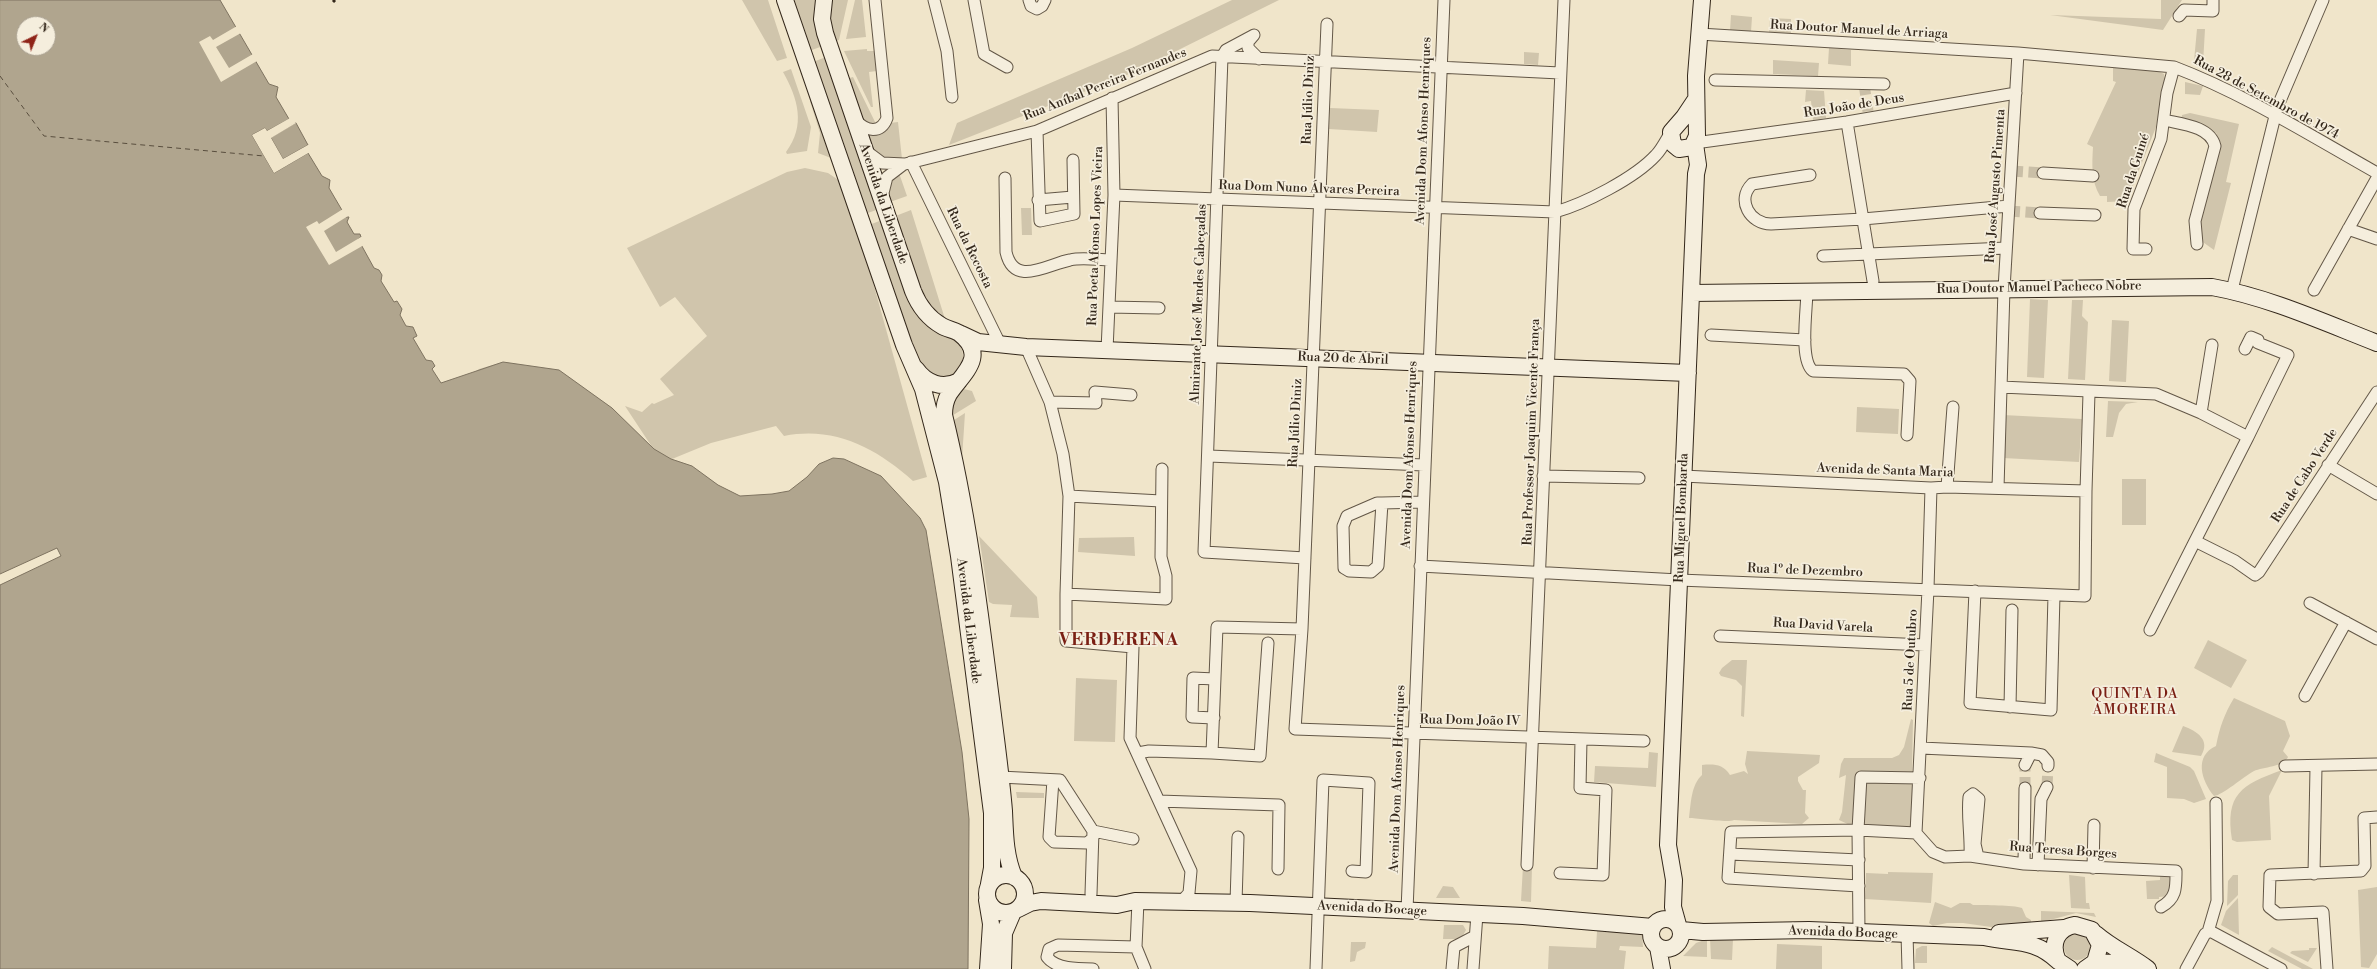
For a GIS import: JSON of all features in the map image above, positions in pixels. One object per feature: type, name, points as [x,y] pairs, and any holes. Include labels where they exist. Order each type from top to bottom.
[{"type":"main road","name":"Avenida da Liberdade","points":[[786,0],[911,363],[923,389],[947,482],[959,556],[992,813],[992,868],[989,884]]},
{"type":"main road","name":"Avenida da Liberdade","points":[[824,0],[822,18],[825,33],[917,301],[936,322],[958,332],[970,346],[972,354],[970,368],[959,381],[945,404],[944,415],[960,482],[975,578],[1000,777],[1007,860],[1016,878]]},
{"type":"main road","name":"Rua Miguel Bombarda","points":[[1665,969],[1674,907],[1674,880],[1668,845],[1696,174],[1698,165],[1690,144],[1696,99],[1702,0]]},
{"type":"main road","points":[[1675,128],[1696,99]]},
{"type":"main road","points":[[1675,128],[1688,123],[1690,144]]},
{"type":"main road","name":"Rua Miguel Bombarda","points":[[1675,128],[1672,144],[1690,144]]},
{"type":"main road","name":"Rua Doutor Manuel Pacheco Nobre","points":[[1691,293],[1808,290],[2212,287],[2232,290],[2377,343]]},
{"type":"main road","name":"Rua 20 de Abril","points":[[958,332],[978,342],[1000,346],[1688,373]]},
{"type":"main road","points":[[970,368],[984,354],[1000,346]]},
{"type":"main road","name":"Avenida da Liberdade","points":[[911,363],[927,381],[945,386],[959,381]]},
{"type":"main road","points":[[1670,939],[1651,932],[1654,924],[1661,915],[1665,878],[1672,862]]},
{"type":"main road","points":[[988,969],[991,924],[987,900],[989,884],[1003,875],[1016,878],[1025,895],[1004,933],[1003,969]]},
{"type":"main road","name":"Avenida do Bocage","points":[[1016,878],[1035,889],[1048,893],[1119,895],[1137,901]]},
{"type":"main road","points":[[987,900],[997,912],[1016,911]]},
{"type":"main road","name":"Avenida do Bocage","points":[[1016,911],[1030,903],[1041,901],[1117,905],[1137,901],[1236,903],[1654,924],[1668,919],[1670,939]]},
{"type":"main road","name":"Avenida do Bocage","points":[[1608,921],[1670,939],[1689,941],[1703,932],[1809,930],[1984,937],[2036,945],[2048,951],[2064,966]]},
{"type":"main road","name":"Avenida do Bocage","points":[[1984,937],[1995,933],[2064,928],[2075,924],[2081,925],[2096,934]]},
{"type":"main road","points":[[2064,928],[2054,943],[2064,966]]},
{"type":"main road","points":[[2090,967],[2100,945],[2096,934]]},
{"type":"main road","points":[[2096,934],[2109,945],[2132,956],[2148,969]]},
{"type":"main road","name":"Rua Miguel Bombarda","points":[[1662,969],[1670,939]]},
{"type":"main road","points":[[2090,967],[2113,963],[2133,969]]},
{"type":"street","points":[[853,116],[863,128],[872,130],[882,126],[887,118],[875,0]]},
{"type":"street","points":[[934,0],[947,51],[952,97]]},
{"type":"street","points":[[974,0],[984,54],[1007,67]]},
{"type":"street","points":[[1029,0],[1031,6],[1037,9],[1042,6],[1044,0]]},
{"type":"street","name":"Avenida Dom Afonso Henriques","points":[[1407,911],[1422,502],[1444,0]]},
{"type":"street","name":"Rua Professor Joaquim Vicente França","points":[[1527,865],[1534,736],[1543,476],[1564,0]]},
{"type":"street","points":[[2179,16],[2184,10],[2212,11],[2214,0]]},
{"type":"street","points":[[2232,290],[2275,116],[2323,0]]},
{"type":"street","name":"Rua Júlio Diniz","points":[[1295,729],[1302,629],[1308,461],[1314,358],[1324,62],[1327,24]]},
{"type":"street","name":"Rua Doutor Manuel de Arriaga","points":[[1699,34],[2018,53]]},
{"type":"street","points":[[1222,57],[1226,50],[1254,35],[1248,42],[1248,48],[1259,59]]},
{"type":"street","name":"Rua 28 de Setembro de 1974","points":[[2018,53],[2174,67],[2194,74],[2275,116],[2377,173]]},
{"type":"street","name":"Rua José Augusto Pimenta","points":[[1998,488],[2004,289],[2018,53]]},
{"type":"street","name":"Rua Aníbal Pereira Fernandes","points":[[908,163],[1037,130],[1212,56],[1560,74]]},
{"type":"street","name":"Almirante José Mendes Cabeçadas","points":[[1222,57],[1204,552],[1305,558]]},
{"type":"street","name":"Rua da Guiné","points":[[2146,249],[2133,249],[2134,209],[2161,138],[2167,92],[2174,67]]},
{"type":"street","points":[[1715,80],[1884,84]]},
{"type":"street","name":"Rua João de Deus","points":[[1690,144],[1847,122],[2016,93]]},
{"type":"street","name":"Rua Poeta Afonso Lopes Vieira","points":[[1107,350],[1114,195],[1112,98]]},
{"type":"street","points":[[2164,120],[2195,128],[2205,132],[2214,139],[2215,146],[2195,221],[2197,244]]},
{"type":"street","points":[[1847,122],[1873,280]]},
{"type":"street","name":"Rua Dom Nuno Álvares Pereira","points":[[1656,156],[1675,128]]},
{"type":"street","points":[[1037,130],[1038,200],[1040,221],[1074,214],[1073,160]]},
{"type":"street","name":"Rua Dom Nuno Álvares Pereira","points":[[1114,195],[1555,212],[1575,206],[1609,188],[1656,156],[1690,144]]},
{"type":"street","points":[[864,149],[882,163],[908,163]]},
{"type":"street","points":[[882,201],[887,178],[908,163]]},
{"type":"street","name":"Rua da Recosta","points":[[908,163],[1000,346]]},
{"type":"street","points":[[2043,173],[2092,176]]},
{"type":"street","points":[[1810,175],[1752,184],[1745,195],[1746,210],[1755,220],[1763,224],[1863,219],[2009,206]]},
{"type":"street","points":[[1004,178],[1006,252],[1007,258],[1016,269],[1028,272],[1079,259],[1111,260]]},
{"type":"street","points":[[2314,290],[2377,178]]},
{"type":"street","points":[[1038,200],[1074,197]]},
{"type":"street","points":[[2040,213],[2096,214]]},
{"type":"street","points":[[2348,230],[2377,239]]},
{"type":"street","points":[[1823,256],[2006,248]]},
{"type":"street","points":[[1808,290],[1805,340],[1806,362],[1813,371],[1904,374],[1908,377],[1910,382],[1907,435]]},
{"type":"street","points":[[1109,307],[1159,308]]},
{"type":"street","points":[[1711,336],[1805,340]]},
{"type":"street","points":[[2150,630],[2288,355],[2258,343],[2258,340],[2250,337],[2245,349]]},
{"type":"street","points":[[2201,413],[2212,345]]},
{"type":"street","points":[[1026,347],[1050,402],[1063,454],[1069,496],[1066,640],[1133,647],[1130,738],[1191,871],[1189,893],[1181,902]]},
{"type":"street","points":[[2001,388],[2089,393],[2156,394],[2201,413],[2248,437]]},
{"type":"street","points":[[1050,402],[1096,402],[1095,392],[1131,395]]},
{"type":"street","name":"Rua de Cabo Verde","points":[[2195,541],[2235,561],[2255,575],[2259,572],[2377,392]]},
{"type":"street","points":[[2086,491],[2089,393]]},
{"type":"street","points":[[1947,487],[1953,407]]},
{"type":"street","points":[[1208,456],[1424,465]]},
{"type":"street","points":[[2328,465],[2377,494]]},
{"type":"street","points":[[1066,594],[1166,599],[1166,576],[1161,557],[1162,469]]},
{"type":"street","points":[[1543,476],[1639,478]]},
{"type":"street","name":"Avenida de Santa Maria","points":[[1683,476],[1931,488],[1947,487],[2086,491]]},
{"type":"street","name":"Rua 5 de Outubro","points":[[1916,833],[1920,778],[1931,488]]},
{"type":"street","name":"Rua 1º de Dezembro","points":[[1420,566],[1679,580],[2085,596],[2086,491]]},
{"type":"street","points":[[1069,496],[1161,501]]},
{"type":"street","points":[[1382,503],[1378,566],[1371,572],[1349,571],[1344,568],[1344,520],[1347,516],[1377,503],[1422,502]]},
{"type":"street","points":[[1975,591],[1970,703],[2051,710],[2054,595]]},
{"type":"street","points":[[2310,603],[2377,638]]},
{"type":"street","points":[[2010,707],[2012,610]]},
{"type":"street","points":[[2305,696],[2346,622]]},
{"type":"street","points":[[1212,753],[1217,627],[1302,629]]},
{"type":"street","name":"Rua David Varela","points":[[1720,636],[1925,645]]},
{"type":"street","points":[[1138,753],[1149,751],[1260,756],[1268,643]]},
{"type":"street","points":[[1214,718],[1192,717],[1193,678],[1215,679]]},
{"type":"street","name":"Rua Dom João IV","points":[[1295,729],[1534,736],[1581,740],[1644,742]]},
{"type":"street","points":[[1560,873],[1604,875],[1606,790],[1580,788],[1581,740]]},
{"type":"street","points":[[1921,748],[2031,753],[2042,755],[2048,762],[2048,766]]},
{"type":"street","points":[[2026,765],[2031,753]]},
{"type":"street","points":[[2285,766],[2316,767],[2377,764]]},
{"type":"street","points":[[2314,874],[2316,767]]},
{"type":"street","points":[[1000,777],[1060,780],[1093,835],[1091,894]]},
{"type":"street","points":[[1859,932],[1858,830],[1861,777],[1920,778]]},
{"type":"street","points":[[1053,780],[1049,837],[1054,842],[1087,843],[1093,835]]},
{"type":"street","points":[[1316,969],[1323,780],[1369,783],[1366,872],[1352,871]]},
{"type":"street","points":[[2038,865],[2041,799],[2047,787]]},
{"type":"street","points":[[2024,864],[2025,793],[2041,799]]},
{"type":"street","points":[[1159,801],[1279,806],[1278,869]]},
{"type":"street","points":[[2186,969],[2208,932],[2218,901],[2216,803]]},
{"type":"street","points":[[2327,969],[2323,912],[2278,914],[2269,906],[2270,875],[2361,871],[2365,866],[2364,818],[2377,817]]},
{"type":"street","points":[[2092,868],[2094,825]]},
{"type":"street","points":[[1859,886],[1728,878],[1731,832],[1858,830],[1916,833]]},
{"type":"street","name":"Rua Teresa Borges","points":[[1916,833],[1933,852],[1945,857],[1974,856],[2024,864],[2176,871],[2176,892],[2169,902],[2161,907]]},
{"type":"street","points":[[1093,835],[1133,840]]},
{"type":"street","points":[[1236,903],[1238,837]]},
{"type":"street","points":[[1730,854],[1859,860]]},
{"type":"street","points":[[1137,901],[1136,947],[1145,969]]},
{"type":"street","points":[[1473,969],[1477,914]]},
{"type":"street","points":[[2208,932],[2212,932],[2281,969]]},
{"type":"street","points":[[1907,934],[1908,969]]},
{"type":"street","points":[[1452,969],[1454,947],[1475,936]]},
{"type":"street","points":[[1093,969],[1059,968],[1051,964],[1047,957],[1049,949],[1058,945],[1136,947]]},
{"type":"shaded area","points":[[0,0],[220,0],[269,84],[278,87],[276,97],[289,119],[267,131],[265,128],[252,135],[274,173],[308,153],[322,176],[330,180],[329,188],[346,217],[349,217],[347,222],[354,234],[360,234],[361,237],[358,239],[374,268],[379,270],[382,275],[381,281],[394,302],[397,301],[402,309],[400,315],[406,326],[413,327],[417,336],[413,338],[426,360],[432,361],[435,366],[432,369],[441,383],[503,362],[559,370],[612,408],[654,449],[671,459],[692,466],[718,485],[740,496],[772,494],[789,491],[807,477],[819,464],[833,458],[844,459],[881,476],[920,518],[926,530],[962,752],[969,819],[968,969],[0,969],[0,585],[61,556],[57,548],[0,574]]},
{"type":"shaded area","points":[[742,0],[768,0],[787,58],[777,61]]},
{"type":"shaded area","points":[[792,0],[818,0],[823,46],[809,51]]},
{"type":"shaded area","points":[[832,0],[848,0],[839,40],[834,42],[828,19]]},
{"type":"shaded area","points":[[855,0],[862,0],[866,37],[846,39]]},
{"type":"shaded area","points":[[1232,0],[1279,0],[1132,73],[949,145],[957,123],[1132,48]]},
{"type":"shaded area","points":[[2161,0],[2182,0],[2163,30],[2050,15],[2161,19]]},
{"type":"shaded area","points":[[1731,15],[1752,17],[1751,32],[1730,31]]},
{"type":"shaded area","points":[[1770,18],[1791,19],[1791,34],[1769,33]]},
{"type":"shaded area","points":[[2197,29],[2205,29],[2203,64],[2194,61]]},
{"type":"shaded area","points":[[1829,48],[1851,50],[1851,66],[1828,64]]},
{"type":"shaded area","points":[[867,49],[867,51],[875,51],[877,71],[869,72],[873,107],[871,107],[844,51]]},
{"type":"shaded area","points":[[1524,52],[1539,53],[1538,65],[1524,64]]},
{"type":"shaded area","points":[[826,57],[879,209],[865,214],[813,62]]},
{"type":"shaded area","points":[[1773,60],[1819,63],[1818,76],[1773,74]]},
{"type":"shaded area","points":[[2113,66],[2154,69],[2164,74],[2165,80],[2156,127],[2127,201],[2107,202],[2107,196],[2100,196],[2097,190],[2092,166],[2093,147],[2087,144],[2116,82],[2113,81]]},
{"type":"shaded area","points":[[791,69],[811,127],[807,151],[787,154],[786,152],[796,132],[798,122],[798,112],[793,92],[783,72]]},
{"type":"shaded area","points":[[853,77],[877,126],[863,123],[846,79]]},
{"type":"shaded area","points":[[2185,82],[2203,86],[2200,95],[2185,94]]},
{"type":"shaded area","points":[[1806,90],[1824,91],[1826,118],[1813,120],[1811,101],[1805,102]]},
{"type":"shaded area","points":[[813,100],[831,158],[818,153],[820,133],[810,101]]},
{"type":"shaded area","points":[[1330,108],[1379,110],[1377,132],[1329,129]]},
{"type":"shaded area","points":[[2190,113],[2239,124],[2226,182],[2231,183],[2214,250],[2200,240],[2200,221],[2221,143],[2216,133],[2181,121],[2182,115]]},
{"type":"shaded area","points":[[898,122],[902,159],[892,161],[874,154],[866,133],[890,123]]},
{"type":"shaded area","points":[[296,123],[308,145],[283,159],[271,138]]},
{"type":"shaded area","points":[[805,168],[828,173],[846,185],[927,477],[913,481],[884,459],[854,442],[820,434],[784,436],[776,426],[711,443],[672,459],[692,466],[718,485],[740,496],[453,386],[479,369],[503,362],[559,370],[612,408],[652,447],[625,406],[642,412],[652,403],[654,404],[674,395],[660,379],[707,336],[675,297],[660,307],[627,248],[787,172]]},
{"type":"shaded area","points":[[899,173],[907,196],[890,202],[887,188]]},
{"type":"shaded area","points":[[1021,208],[1031,208],[1032,235],[1022,235]]},
{"type":"shaded area","points":[[911,210],[945,319],[926,301],[919,288],[912,273],[893,217]]},
{"type":"shaded area","points":[[882,220],[944,335],[955,340],[961,347],[963,352],[963,363],[955,376],[950,378],[934,378],[919,363],[869,225]]},
{"type":"shaded area","points":[[2030,299],[2048,300],[2044,378],[2027,377]]},
{"type":"shaded area","points":[[2072,300],[2083,300],[2082,316],[2088,322],[2085,380],[2068,379]]},
{"type":"shaded area","points":[[2112,320],[2129,321],[2126,382],[2109,381]]},
{"type":"shaded area","points":[[964,389],[972,391],[976,401],[950,417],[950,409],[953,401]]},
{"type":"shaded area","points":[[2108,401],[2138,402],[2126,404],[2119,413],[2113,437],[2106,437]]},
{"type":"shaded area","points":[[1857,407],[1899,409],[1898,434],[1856,432]]},
{"type":"shaded area","points":[[965,413],[962,459],[951,422]]},
{"type":"shaded area","points":[[2003,415],[2082,419],[2079,462],[2003,458]]},
{"type":"shaded area","points":[[2122,479],[2146,479],[2146,525],[2122,525]]},
{"type":"shaded area","points":[[979,536],[1037,597],[1039,618],[1010,617],[1012,605],[993,604],[989,602]]},
{"type":"shaded area","points":[[1134,537],[1135,556],[1078,552],[1079,538]]},
{"type":"shaded area","points":[[2208,640],[2247,660],[2231,688],[2194,668]]},
{"type":"shaded area","points":[[1732,660],[1747,660],[1744,717],[1741,716],[1742,686],[1736,680],[1721,676],[1719,673],[1722,668]]},
{"type":"shaded area","points":[[1076,678],[1117,680],[1115,742],[1074,741]]},
{"type":"shaded area","points":[[2234,698],[2285,721],[2290,736],[2283,751],[2288,757],[2278,765],[2254,771],[2222,793],[2214,796],[2209,790],[2203,776],[2202,762],[2209,750],[2216,746],[2223,721]]},
{"type":"shaded area","points":[[1911,719],[1913,720],[1912,772],[1860,771],[1855,777],[1854,827],[1839,820],[1842,812],[1846,775],[1839,778],[1841,764],[1844,758],[1892,758],[1899,755],[1904,747]]},
{"type":"shaded area","points":[[2183,726],[2197,733],[2201,737],[2204,750],[2201,756],[2172,752]]},
{"type":"shaded area","points":[[1747,751],[1820,755],[1819,763],[1798,777],[1798,781],[1803,790],[1806,790],[1805,813],[1809,818],[1802,824],[1734,820],[1719,821],[1689,818],[1692,795],[1698,779],[1702,775],[1702,765],[1721,767],[1730,775],[1744,771],[1748,774],[1745,764]]},
{"type":"shaded area","points":[[1649,752],[1658,753],[1656,787],[1594,782],[1595,766],[1648,768]]},
{"type":"shaded area","points":[[2156,753],[2190,767],[2194,771],[2206,799],[2194,803],[2184,799],[2167,798],[2167,767],[2154,762]]},
{"type":"shaded area","points":[[2282,770],[2269,796],[2271,840],[2237,842],[2232,840],[2230,824],[2231,812],[2239,793],[2256,781]]},
{"type":"shaded area","points":[[1863,780],[1916,781],[1914,837],[1862,835]]},
{"type":"shaded area","points":[[1016,792],[1044,793],[1044,798],[1017,798]]},
{"type":"shaded area","points":[[1523,866],[1532,867],[1531,902],[1521,901]]},
{"type":"shaded area","points":[[1888,872],[1933,873],[1931,903],[1865,899],[1866,873],[1888,874]]},
{"type":"shaded area","points":[[2160,872],[2171,876],[2169,896],[2159,897],[2159,899],[2147,899],[2146,881],[2160,880]]},
{"type":"shaded area","points":[[2069,875],[2085,877],[2086,903],[2089,903],[2090,909],[2071,908]]},
{"type":"shaded area","points":[[2233,875],[2238,875],[2238,895],[2227,906],[2228,881]]},
{"type":"shaded area","points":[[1443,886],[1453,887],[1460,898],[1436,898]]},
{"type":"shaded area","points":[[2377,887],[2377,954],[2369,968],[2361,967],[2358,890]]},
{"type":"shaded area","points":[[2238,898],[2239,935],[2221,925],[2226,911]]},
{"type":"shaded area","points":[[1935,902],[1951,908],[1960,903],[2018,907],[2022,908],[2026,917],[2031,920],[2031,924],[1998,928],[1963,923],[1947,923],[1933,926],[1929,923]]},
{"type":"shaded area","points":[[2041,911],[2094,913],[2096,917],[2076,913],[2041,921]]},
{"type":"shaded area","points":[[1444,925],[1463,925],[1466,930],[1461,939],[1443,939]]},
{"type":"shaded area","points":[[1597,931],[1642,933],[1643,947],[1620,946],[1619,950],[1626,951],[1624,969],[1548,969],[1549,946],[1596,948]]},
{"type":"shaded area","points":[[2077,934],[2086,938],[2090,947],[2086,956],[2077,960],[2068,956],[2064,947],[2068,938]]},
{"type":"shaded area","points":[[1710,938],[1733,939],[1732,960],[1711,959]]},
{"type":"shaded area","points":[[1707,939],[1707,957],[1683,956],[1696,943]]},
{"type":"shaded area","points":[[1351,942],[1366,942],[1365,948],[1357,952],[1355,961],[1350,962]]},
{"type":"shaded area","points":[[1777,944],[1822,946],[1822,969],[1776,969]]},
{"type":"shaded area","points":[[1922,946],[1927,946],[1927,963],[1915,963],[1916,949]]},
{"type":"shaded area","points":[[2272,947],[2313,969],[2302,969],[2268,951]]},
{"type":"shaded area","points":[[2309,948],[2317,948],[2308,962],[2290,953],[2292,951],[2309,950]]},
{"type":"pier","points":[[237,26],[241,33],[216,47],[229,68],[253,54],[257,61],[221,82],[199,42],[210,36],[213,40]]},
{"type":"pier","points":[[290,118],[290,121],[268,133],[264,130],[255,136],[275,170],[308,151],[310,152],[274,173],[252,135],[265,128],[267,131]]},
{"type":"pier","points":[[295,122],[296,123],[271,138],[283,159],[308,145],[310,147],[283,161],[269,137]]},
{"type":"pier","points":[[343,209],[348,216],[324,231],[336,252],[361,237],[364,245],[329,265],[306,227],[317,221],[319,224]]},
{"type":"ferry route","points":[[0,76],[44,136],[264,156]]},
{"type":"tunnel","points":[[1864,84],[1869,118]]},
{"type":"tunnel","points":[[2012,171],[2043,173]]},
{"type":"tunnel","points":[[2009,211],[2040,213]]},
{"type":"tunnel","points":[[2025,765],[2025,788]]},
{"type":"tunnel","points":[[2047,787],[2048,766]]},
{"type":"district","name":"VERDERENA","points":[[1119,641]]},
{"type":"district","name":"QUINTA DA AMOREIRA","points":[[2135,704]]}]
